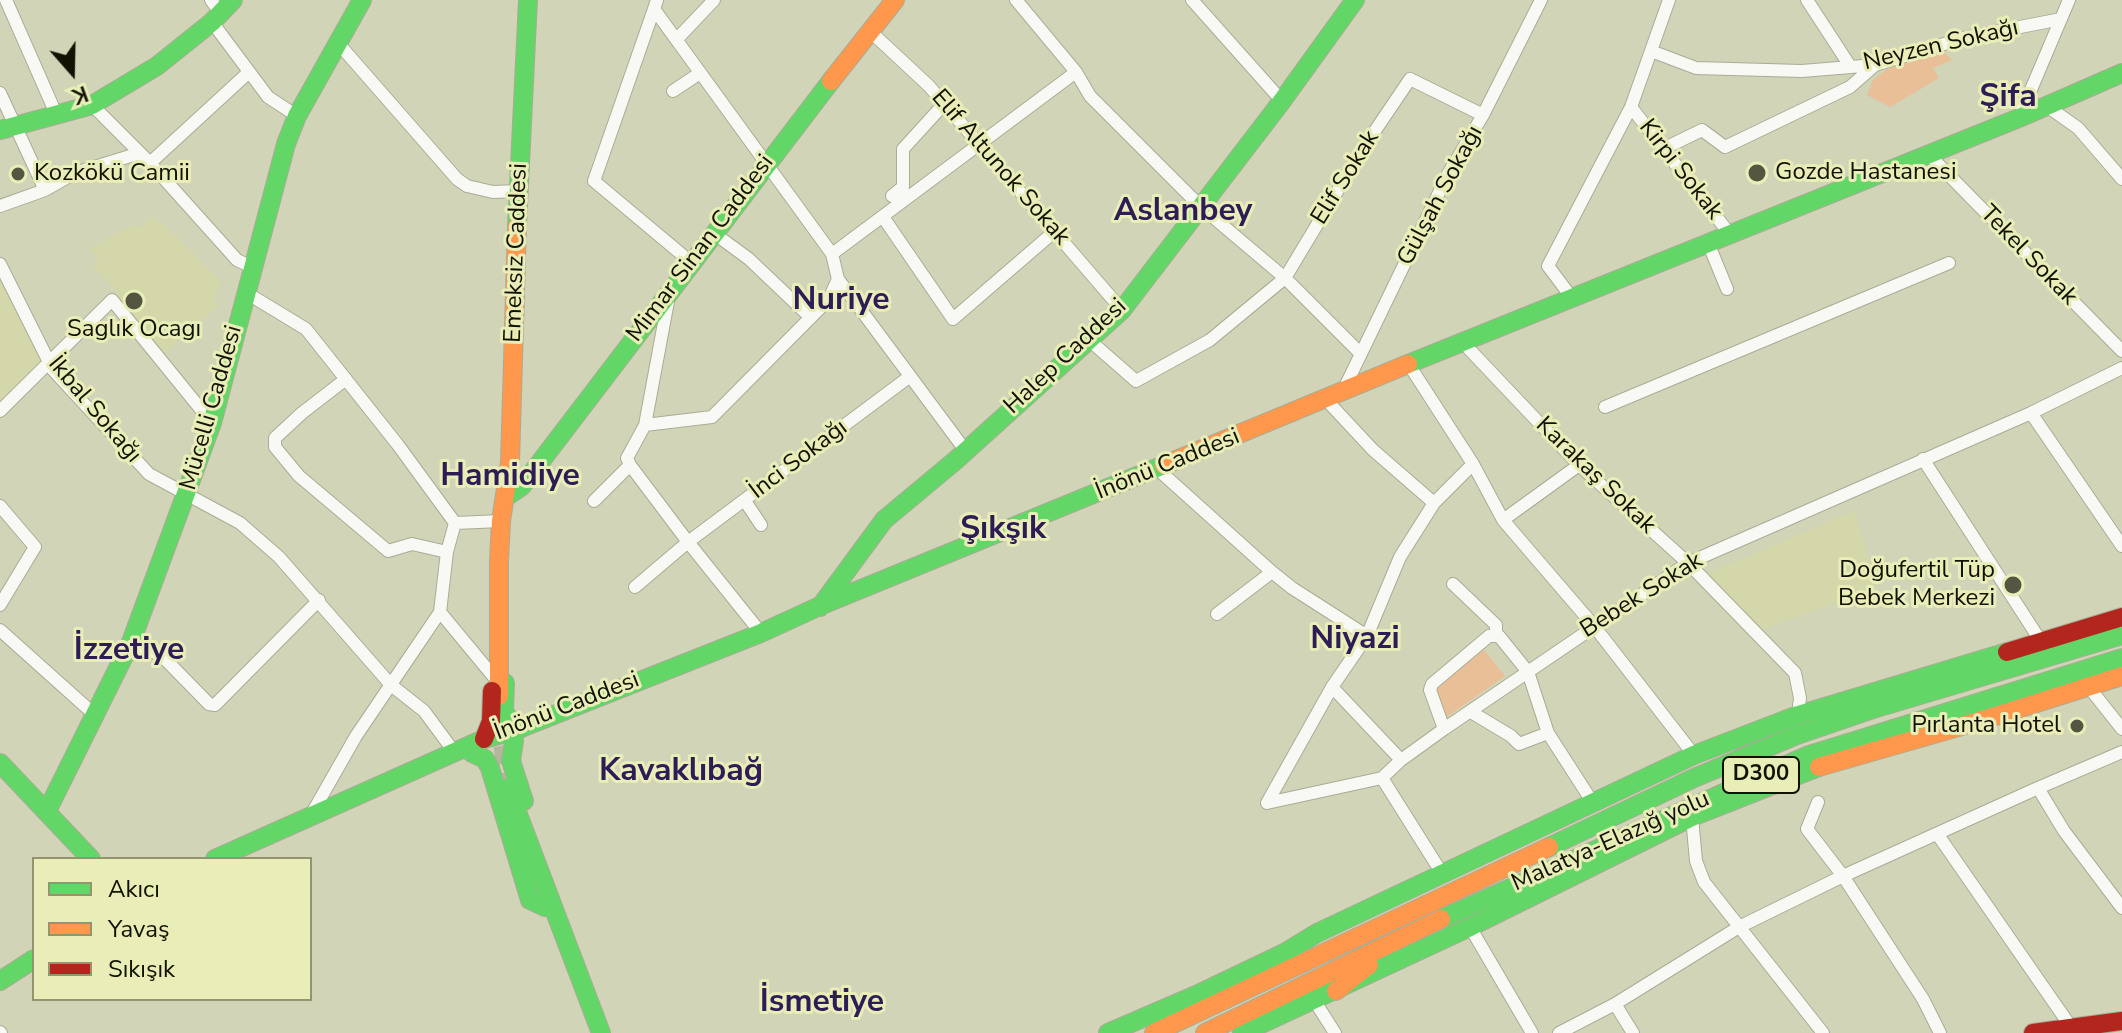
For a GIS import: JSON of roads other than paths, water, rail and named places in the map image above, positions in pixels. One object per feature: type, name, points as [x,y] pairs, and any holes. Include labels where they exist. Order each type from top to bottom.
[{"type":"main road","name":"Mücelli Caddesi","points":[[47,811],[131,642],[186,496],[212,423],[286,144],[297,116],[362,0]]},
{"type":"main road","name":"Emeksiz Caddesi","points":[[517,735],[498,700],[493,676],[495,542],[504,508],[510,462],[518,191],[528,0]]},
{"type":"main road","name":"Mimar Sinan Caddesi","points":[[504,508],[895,0]]},
{"type":"main road","name":"Halep Caddesi","points":[[818,611],[884,520],[1122,310],[1282,101],[1344,4]]},
{"type":"main road","points":[[8,128],[92,105],[157,66],[220,9]]},
{"type":"main road","name":"İnönü Caddesi","points":[[517,735],[761,633],[1163,474],[1572,298],[2019,118],[2122,73]]},
{"type":"main road","name":"İnönü Caddesi","points":[[219,857],[470,748],[517,735],[578,711],[1337,399],[1469,349],[1934,160],[2122,80]]},
{"type":"main road","name":"Emeksiz Caddesi","points":[[470,748],[491,721],[498,700],[509,533],[504,508]]},
{"type":"main road","points":[[1108,1033],[1222,982],[1694,755],[1798,715],[2122,617]]},
{"type":"main road","name":"D300","points":[[1154,1033],[1694,778],[1797,735],[2122,635]]},
{"type":"main road","name":"Malatya-Elazığ yolu","points":[[1205,1033],[1415,931],[1809,755],[2122,658]]},
{"type":"main road","points":[[1242,1033],[1470,927],[1692,817],[1823,765],[1983,720],[2122,676]]},
{"type":"main road","points":[[1858,697],[1936,691]]},
{"type":"main road","points":[[1879,732],[1983,720]]},
{"type":"main road","points":[[517,735],[511,761],[558,891],[548,905]]},
{"type":"main road","points":[[236,857],[470,748],[485,759],[490,768],[530,900],[548,905]]},
{"type":"main road","points":[[490,768],[502,759],[511,761]]},
{"type":"main road","points":[[0,763],[89,857]]},
{"type":"main road","points":[[590,1033],[508,788],[548,905],[601,1033]]},
{"type":"main road","points":[[1323,952],[1336,936],[1398,905],[1408,890]]},
{"type":"main road","points":[[1336,991],[1415,931]]},
{"type":"main road","points":[[0,981],[32,960]]},
{"type":"main road","points":[[0,991],[32,970]]},
{"type":"main road","points":[[2033,1033],[2073,1031],[2122,1021]]},
{"type":"street","points":[[6,0],[57,116]]},
{"type":"street","points":[[677,39],[714,0]]},
{"type":"street","points":[[1016,0],[1076,72],[1090,96],[1201,207],[1285,278],[1361,354]]},
{"type":"street","points":[[1192,0],[1282,101]]},
{"type":"street","name":"Gülşah Sokağı","points":[[1337,399],[1448,174],[1483,115],[1541,0]]},
{"type":"street","points":[[1572,298],[1548,266],[1631,107],[1669,0]]},
{"type":"street","name":"Neyzen Sokağı","points":[[1807,0],[1850,66],[1875,65],[1964,38],[2061,19]]},
{"type":"street","points":[[2019,118],[2069,0]]},
{"type":"street","points":[[656,4],[700,73],[832,254],[838,279],[965,450]]},
{"type":"street","points":[[656,4],[594,181],[692,263]]},
{"type":"street","points":[[220,9],[249,72],[268,97],[297,116]]},
{"type":"street","name":"Elif Altunok Sokak","points":[[871,32],[929,86],[1122,310]]},
{"type":"street","points":[[338,43],[457,179],[467,186],[493,192],[518,191]]},
{"type":"street","points":[[1651,51],[1696,68],[1802,71],[1850,66]]},
{"type":"street","points":[[1665,148],[1702,130],[1725,147],[1850,87],[1875,65]]},
{"type":"street","points":[[150,163],[249,72]]},
{"type":"street","points":[[832,254],[1076,72]]},
{"type":"street","points":[[673,91],[700,73]]},
{"type":"street","name":"Elif Sokak","points":[[1088,339],[1136,381],[1210,340],[1285,278],[1362,150],[1410,79],[1483,115]]},
{"type":"street","points":[[0,93],[8,128],[45,190]]},
{"type":"street","points":[[892,196],[903,187],[903,149],[944,104]]},
{"type":"street","points":[[92,105],[150,163],[237,260],[252,267]]},
{"type":"street","name":"Kirpi Sokak","points":[[1631,107],[1729,233]]},
{"type":"street","points":[[2051,109],[2078,128],[2121,177]]},
{"type":"street","points":[[0,206],[45,190],[75,173],[140,153]]},
{"type":"street","name":"Tekel Sokak","points":[[1934,160],[2122,351]]},
{"type":"street","points":[[883,217],[953,319],[1055,231]]},
{"type":"street","points":[[715,234],[749,259],[810,317]]},
{"type":"street","points":[[1711,250],[1727,289]]},
{"type":"street","points":[[1605,407],[1949,263]]},
{"type":"street","name":"İkbal Sokağı","points":[[0,264],[53,370],[149,474],[240,523],[279,557],[391,685],[470,748]]},
{"type":"street","points":[[645,425],[712,417],[829,299],[838,279]]},
{"type":"street","points":[[670,291],[645,425],[627,458],[688,542],[761,633]]},
{"type":"street","points":[[245,292],[306,329],[455,523]]},
{"type":"street","points":[[0,411],[112,300],[212,423]]},
{"type":"street","name":"Karakaş Sokak","points":[[1469,349],[1579,465],[1688,563],[1795,673],[1800,698],[1798,715]]},
{"type":"street","name":"Bebek Sokak","points":[[1382,778],[1444,729],[1688,563],[2031,413],[2122,368]]},
{"type":"street","points":[[1413,371],[1473,464],[1503,520],[1594,626],[1694,755]]},
{"type":"street","name":"İnci Sokağı","points":[[635,587],[688,542],[909,377]]},
{"type":"street","points":[[346,379],[275,438],[275,447],[299,476],[388,551],[412,544],[447,552]]},
{"type":"street","points":[[1337,399],[1373,450],[1434,503]]},
{"type":"street","points":[[2031,413],[2122,546]]},
{"type":"street","points":[[1923,459],[2040,640]]},
{"type":"street","points":[[1443,875],[1382,778],[1267,803],[1332,687],[1367,636],[1400,557],[1434,503],[1473,464]]},
{"type":"street","points":[[594,501],[630,465]]},
{"type":"street","points":[[1503,520],[1579,465]]},
{"type":"street","points":[[1163,474],[1292,588],[1367,636]]},
{"type":"street","points":[[745,501],[761,525]]},
{"type":"street","points":[[0,506],[35,547],[0,605]]},
{"type":"street","points":[[455,523],[504,508]]},
{"type":"street","points":[[311,815],[356,736],[440,612],[447,552],[455,523]]},
{"type":"street","points":[[1217,614],[1272,572]]},
{"type":"street","points":[[1453,584],[1496,625],[1496,636]]},
{"type":"street","points":[[131,642],[162,656],[209,704],[215,705],[319,600]]},
{"type":"street","points":[[440,612],[493,676]]},
{"type":"street","points":[[0,630],[95,715]]},
{"type":"street","points":[[1444,729],[1430,690],[1432,684],[1489,636],[1499,636],[1528,672],[1548,733],[1593,803]]},
{"type":"street","points":[[2088,686],[2122,729]]},
{"type":"street","points":[[1332,687],[1401,760]]},
{"type":"street","points":[[1471,712],[1519,744],[1548,733]]},
{"type":"street","points":[[1559,1033],[1615,1004],[1739,927],[1843,876],[2122,752]]},
{"type":"street","points":[[2038,788],[2064,831],[2122,908]]},
{"type":"street","points":[[1818,802],[1807,829],[1843,876],[1923,999],[1940,1033]]},
{"type":"street","points":[[1692,817],[1696,861],[1704,882],[1823,1033]]},
{"type":"street","points":[[1938,835],[2073,1031]]},
{"type":"street","points":[[1470,927],[1532,1033]]},
{"type":"street","points":[[1314,1000],[1335,1033]]},
{"type":"street","points":[[1615,1004],[1633,1033]]},
{"type":"tunnel","points":[[499,719],[508,788]]},
{"type":"place","name":"Gozde Hastanesi","points":[[1757,173]]},
{"type":"place","name":"Kozkökü Camii","points":[[18,174]]},
{"type":"place","name":"Saglık Ocagı","points":[[134,301]]},
{"type":"place","name":"Doğufertil Tüp Bebek Merkezi","points":[[2013,585]]},
{"type":"place","name":"Pırlanta Hotel","points":[[2077,726]]},
{"type":"district","name":"Şifa","points":[[2008,98]]},
{"type":"district","name":"Aslanbey","points":[[1183,212]]},
{"type":"district","name":"Nuriye","points":[[841,301]]},
{"type":"district","name":"Hamidiye","points":[[510,477]]},
{"type":"district","name":"Şıkşık","points":[[1003,530]]},
{"type":"district","name":"Niyazi","points":[[1355,640]]},
{"type":"district","name":"İzzetiye","points":[[129,651]]},
{"type":"district","name":"Kavaklıbağ","points":[[681,772]]},
{"type":"district","name":"İsmetiye","points":[[822,1003]]}]
